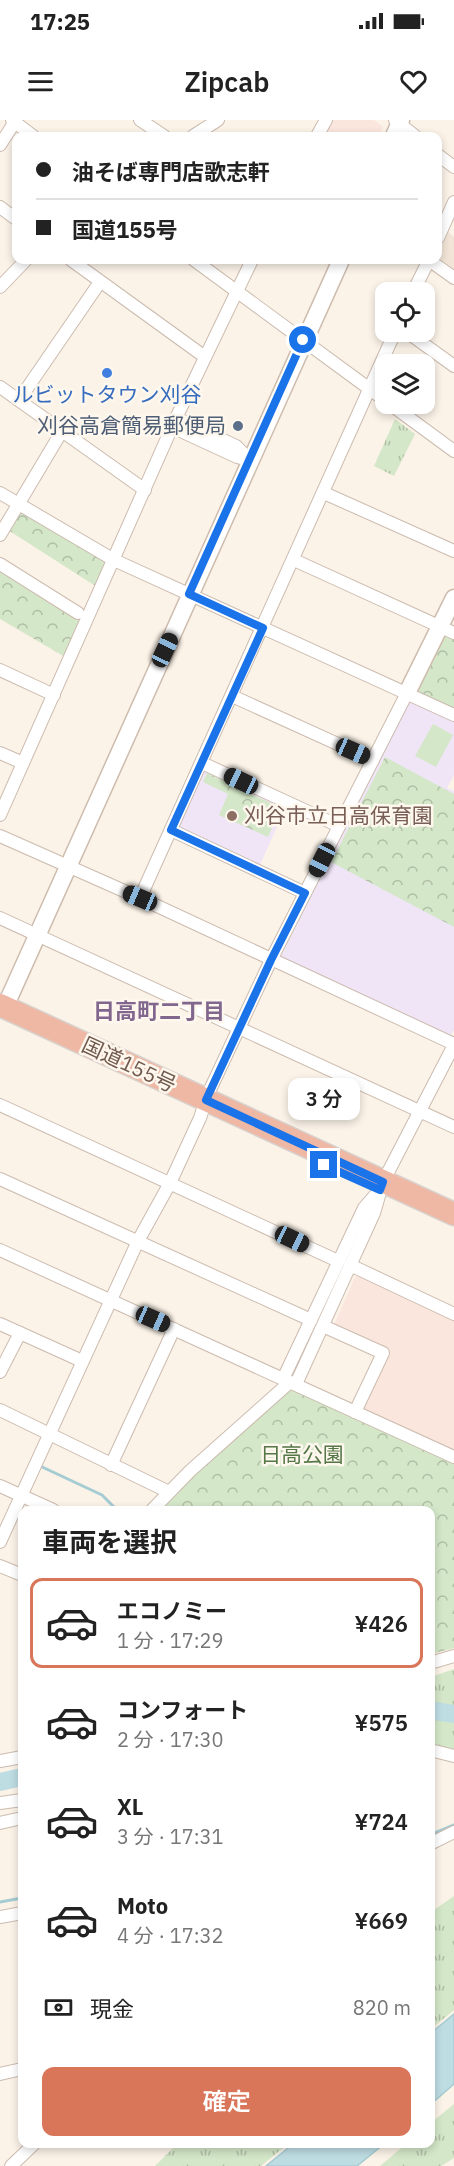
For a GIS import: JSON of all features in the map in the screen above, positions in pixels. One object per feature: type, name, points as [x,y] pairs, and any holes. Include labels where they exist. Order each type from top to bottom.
[{"type":"highway","name":"国道155号","points":[[1,1013],[382,1186],[454,1214]]},
{"type":"highway","name":"国道155号","points":[[382,1186],[454,1225]]},
{"type":"street","points":[[140,120],[158,132]]},
{"type":"street","points":[[199,132],[218,120]]},
{"type":"street","points":[[0,146],[14,121],[28,132]]},
{"type":"street","points":[[442,157],[454,167]]},
{"type":"street","points":[[442,229],[454,202]]},
{"type":"street","points":[[0,287],[22,264]]},
{"type":"street","points":[[76,264],[205,357]]},
{"type":"street","points":[[199,264],[375,392]]},
{"type":"street","points":[[0,815],[174,423],[250,264]]},
{"type":"street","points":[[1,1013],[339,264]]},
{"type":"street","points":[[418,282],[427,264]]},
{"type":"street","points":[[435,264],[454,278]]},
{"type":"street","points":[[19,400],[100,282]]},
{"type":"street","points":[[140,898],[391,342]]},
{"type":"street","points":[[421,342],[454,366]]},
{"type":"street","points":[[0,387],[145,490]]},
{"type":"street","points":[[404,414],[454,451]]},
{"type":"street","points":[[174,423],[237,457],[250,460]]},
{"type":"street","points":[[0,535],[62,431]]},
{"type":"street","points":[[324,492],[454,550]]},
{"type":"street","points":[[0,493],[114,560],[454,715]]},
{"type":"street","points":[[294,560],[447,629]]},
{"type":"street","points":[[0,564],[78,613]]},
{"type":"street","points":[[0,1542],[138,1241],[170,1183],[271,960],[407,693],[447,629],[454,598]]},
{"type":"street","points":[[0,670],[54,695]]},
{"type":"street","points":[[232,696],[373,760]]},
{"type":"street","points":[[0,753],[23,763]]},
{"type":"street","points":[[202,763],[339,826]]},
{"type":"street","points":[[171,830],[305,893]]},
{"type":"street","points":[[0,836],[140,898],[454,1044],[382,1186],[375,1210],[344,1263],[290,1382],[157,1506]]},
{"type":"street","points":[[0,918],[454,1127]]},
{"type":"street","points":[[0,1105],[454,1314]]},
{"type":"street","points":[[0,1179],[383,1353],[355,1412]]},
{"type":"street","points":[[0,1250],[454,1457]]},
{"type":"street","points":[[0,1324],[82,1361]]},
{"type":"street","points":[[111,1465],[174,1329]]},
{"type":"street","points":[[0,1372],[20,1333]]},
{"type":"street","points":[[0,1410],[169,1492]]},
{"type":"street","points":[[0,1486],[43,1506]]},
{"type":"street","points":[[0,1566],[18,1573]]},
{"type":"street","points":[[435,1662],[454,1656]]},
{"type":"street","points":[[435,1751],[454,1756]]},
{"type":"street","points":[[0,1761],[18,1758]]},
{"type":"street","points":[[0,1803],[18,1801]]},
{"type":"street","points":[[0,1823],[18,1819]]},
{"type":"street","points":[[435,1842],[454,1832]]},
{"type":"street","points":[[0,1917],[18,1914]]},
{"type":"street","points":[[0,2074],[18,2070]]},
{"type":"street","points":[[11,2166],[30,2148]]},
{"type":"shaded area","points":[[332,120],[374,120],[383,127],[381,132],[326,132]]},
{"type":"shaded area","points":[[447,231],[454,237],[454,269],[442,260],[442,245]]},
{"type":"shaded area","points":[[409,701],[454,722],[454,775],[447,788],[454,791],[454,1030],[451,1035],[281,957]]},
{"type":"shaded area","name":"刈谷市立日高保育園","points":[[207,771],[286,807],[259,867],[180,831],[178,825],[202,772]]},
{"type":"shaded area","points":[[360,1276],[454,1319],[454,1450],[363,1408],[388,1351],[334,1325],[355,1277]]},
{"type":"green space","points":[[395,419],[415,434],[394,476],[374,466]]},
{"type":"green space","points":[[22,513],[105,562],[107,566],[97,587],[8,530],[17,514]]},
{"type":"green space","points":[[0,568],[82,619],[65,657],[0,619]]},
{"type":"green space","points":[[443,633],[454,638],[454,708],[415,690]]},
{"type":"green space","points":[[433,724],[453,735],[436,767],[415,756]]},
{"type":"green space","points":[[385,757],[454,794],[454,927],[331,862]]},
{"type":"green space","points":[[207,773],[281,808],[268,837],[219,815],[228,794],[203,782]]},
{"type":"green space","name":"日高公園","points":[[294,1390],[454,1464],[454,1648],[435,1653],[435,1506],[166,1506],[196,1473],[289,1391]]},
{"type":"green space","points":[[454,1669],[454,1707],[435,1704],[435,1676]]},
{"type":"green space","points":[[435,1719],[454,1721],[454,1754],[435,1749]]},
{"type":"green space","points":[[454,1896],[454,2010],[435,2026],[435,1909]]},
{"type":"green space","points":[[454,2104],[454,2158],[441,2166],[380,2166],[401,2148],[435,2148],[435,2120]]},
{"type":"green space","points":[[173,2148],[283,2148],[261,2166],[155,2166]]},
{"type":"water","points":[[454,2014],[454,2084],[435,2101],[435,2030]]},
{"type":"water","points":[[288,2148],[379,2148],[357,2166],[266,2166]]},
{"type":"waterway","points":[[40,1466],[102,1495],[113,1506]]},
{"type":"waterway","points":[[435,1711],[454,1714]]},
{"type":"waterway","points":[[0,1782],[18,1778]]},
{"type":"waterway","points":[[435,1833],[454,1825]]},
{"type":"waterway","points":[[0,1902],[18,1899]]},
{"type":"place","name":"ルビットタウン刈谷","points":[[107,373]]},
{"type":"place","name":"刈谷高倉簡易郵便局","points":[[238,426]]},
{"type":"place","name":"刈谷市立日高保育園","points":[[232,816]]},
{"type":"district","name":"日高町二丁目","points":[[159,1011]]},
{"type":"route","points":[[303,340],[189,594],[263,628],[171,830],[305,893],[206,1100],[383,1182],[380,1190],[324,1165]]}]
